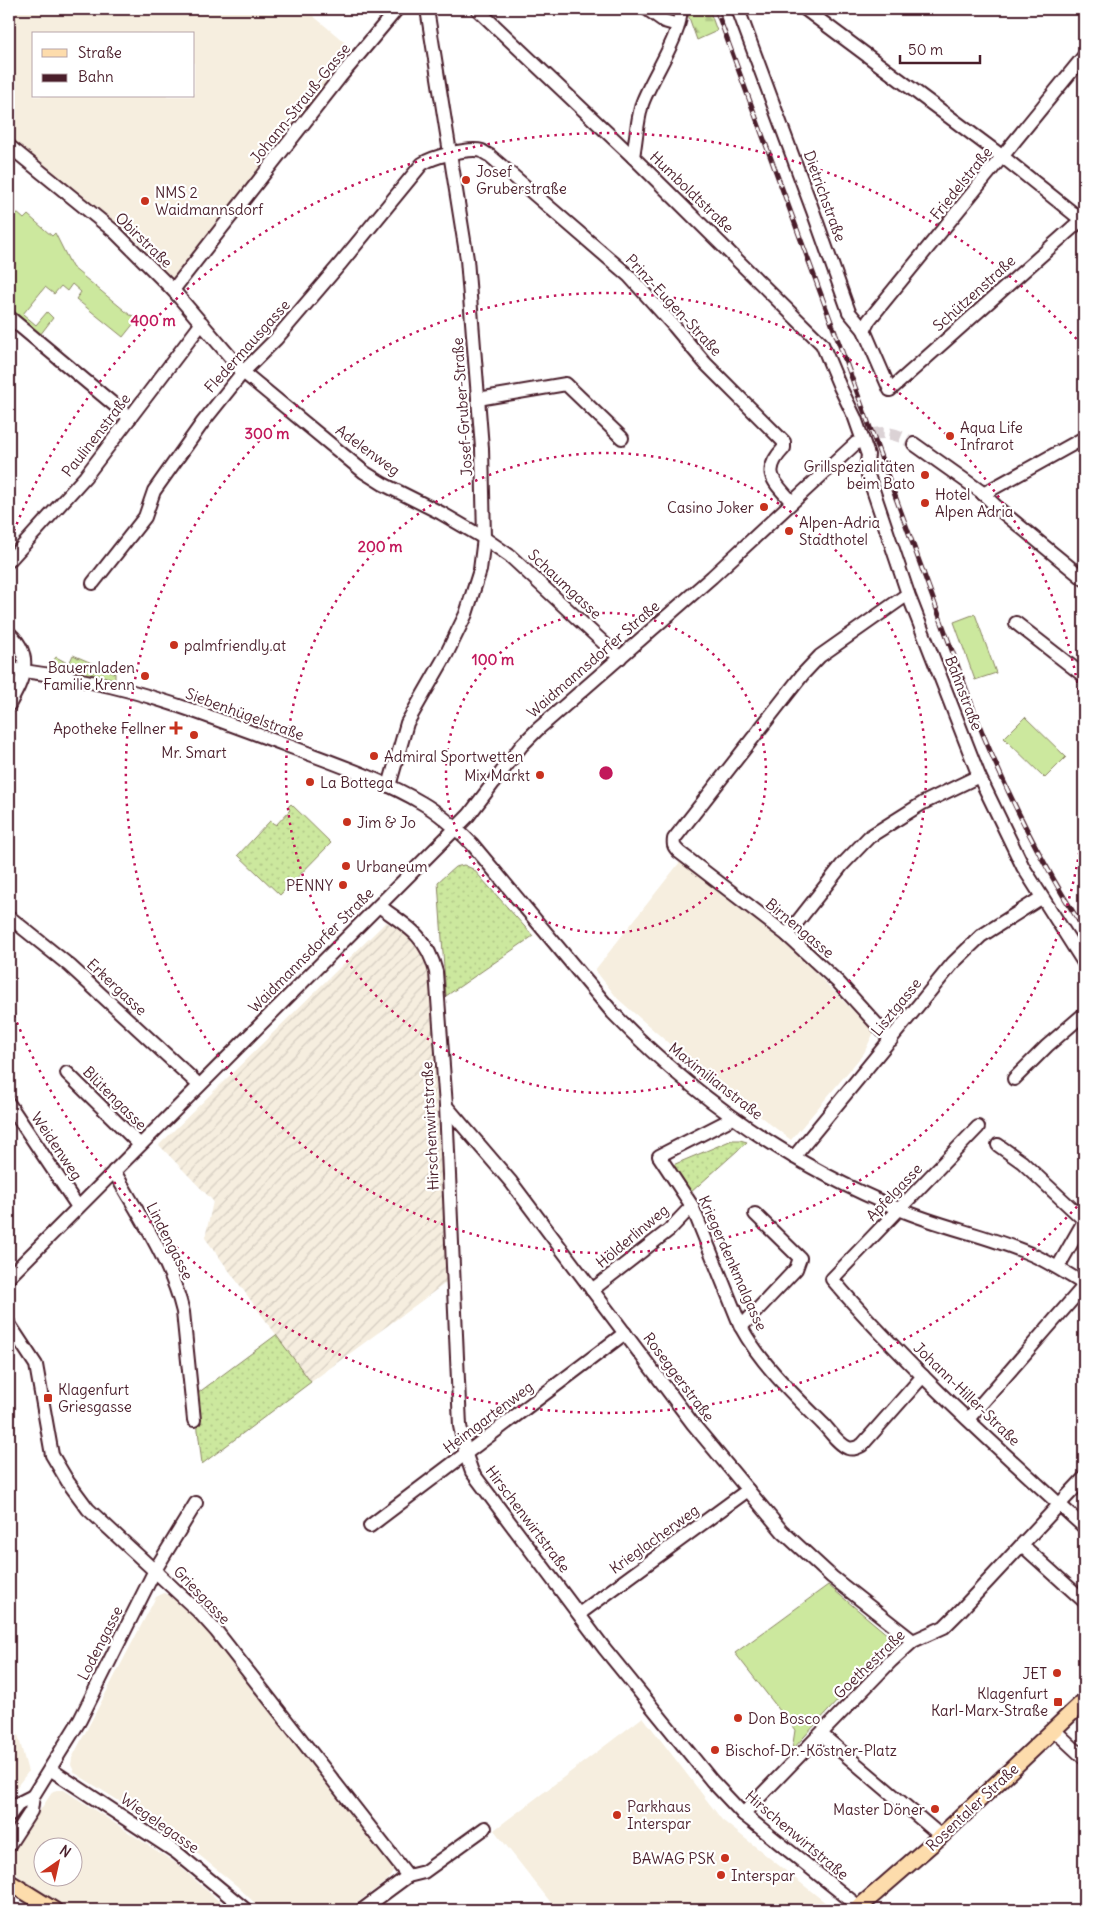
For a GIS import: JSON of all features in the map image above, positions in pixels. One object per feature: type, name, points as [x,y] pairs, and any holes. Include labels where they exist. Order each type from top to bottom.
[{"type":"main road","name":"Rosentaler Straße","points":[[860,1909],[941,1836],[1084,1701]]},
{"type":"main road","points":[[9,1882],[54,1910]]},
{"type":"street","name":"Johann-Strauß-Gasse","points":[[173,290],[340,77],[397,9]]},
{"type":"street","name":"Josef-Gruber-Straße","points":[[389,786],[406,723],[446,655],[466,614],[480,570],[484,538],[482,448],[467,259],[427,9]]},
{"type":"street","name":"Humboldtstraße","points":[[477,9],[633,157],[822,344],[855,418]]},
{"type":"street","points":[[647,9],[664,21],[678,25]]},
{"type":"street","points":[[633,157],[642,106],[678,25],[681,15],[680,9]]},
{"type":"street","name":"Dietrichstraße","points":[[738,9],[814,211],[849,312],[864,330],[890,390]]},
{"type":"street","points":[[805,9],[1003,158],[1082,221]]},
{"type":"street","name":"Friedelstraße","points":[[864,330],[869,320],[1003,158],[1084,56]]},
{"type":"street","name":"Obirstraße","points":[[9,146],[115,232],[173,290],[243,372]]},
{"type":"street","name":"Prinz-Eugen-Straße","points":[[449,154],[475,150],[489,155],[629,276],[705,363],[784,442],[784,448],[771,466],[771,477],[792,502]]},
{"type":"street","name":"Fledermausgasse","points":[[93,583],[145,517],[154,491],[202,422],[243,372],[276,340],[422,164],[428,160],[449,154]]},
{"type":"street","name":"Schützenstraße","points":[[890,390],[1082,221]]},
{"type":"street","points":[[9,318],[130,418]]},
{"type":"street","name":"Paulinenstraße","points":[[9,561],[85,476],[202,324]]},
{"type":"street","name":"Adelenweg","points":[[243,372],[364,472],[395,491],[441,513],[484,538]]},
{"type":"street","points":[[478,399],[566,384],[622,438]]},
{"type":"street","name":"Bahnstraße","points":[[855,418],[868,455],[866,469],[908,594],[979,776],[1023,867],[1084,964]]},
{"type":"street","points":[[984,494],[1084,438]]},
{"type":"street","name":"Waidmannsdorfer Straße","points":[[9,1278],[78,1206],[469,815],[522,745],[538,729],[620,658],[856,443]]},
{"type":"street","points":[[914,444],[984,494],[1000,510],[1084,579]]},
{"type":"street","name":"Schaumgasse","points":[[484,538],[510,556],[620,658]]},
{"type":"street","name":"Birnengasse","points":[[891,1040],[839,983],[787,935],[678,852],[674,848],[674,839],[802,674],[820,656],[908,594]]},
{"type":"street","points":[[1016,623],[1084,676]]},
{"type":"street","points":[[9,633],[18,643],[24,659],[25,671],[22,681],[9,705]]},
{"type":"street","name":"Siebenhügelstraße","points":[[9,669],[92,682],[146,696],[201,714],[313,755],[389,786],[422,803],[456,828]]},
{"type":"street","points":[[787,935],[842,865],[869,837],[923,802],[979,776]]},
{"type":"street","name":"Maximilianstraße","points":[[456,828],[486,861],[613,1014],[669,1066],[733,1118],[794,1157],[844,1184],[900,1210],[1009,1245],[1058,1267],[1084,1285]]},
{"type":"street","name":"Lisztgasse","points":[[794,1157],[947,970],[971,944],[993,927],[1041,898]]},
{"type":"street","name":"Hirschenwirtstraße","points":[[379,906],[424,942],[432,956],[436,972],[446,1106],[460,1426],[466,1455],[472,1472],[658,1716],[712,1780],[743,1814],[860,1909]]},
{"type":"street","name":"Erkergasse","points":[[9,917],[70,966],[199,1085]]},
{"type":"street","points":[[1014,1079],[1046,1046],[1084,1014]]},
{"type":"street","name":"Blütengasse","points":[[67,1073],[140,1145]]},
{"type":"street","name":"Weidenweg","points":[[9,1104],[78,1206]]},
{"type":"street","name":"Roseggerstraße","points":[[446,1106],[511,1182],[693,1424],[789,1539],[832,1577],[913,1641]]},
{"type":"street","name":"Kriegerdenkmalgasse","points":[[733,1118],[659,1156],[692,1206],[748,1340],[781,1381],[835,1438],[848,1448],[856,1448],[862,1444],[923,1376]]},
{"type":"street","name":"Apfelgasse","points":[[832,1279],[978,1127]]},
{"type":"street","points":[[998,1145],[1022,1162],[1083,1218],[1083,1223],[1058,1267]]},
{"type":"street","name":"Lindengasse","points":[[114,1171],[154,1243],[179,1295],[183,1312],[194,1420]]},
{"type":"street","name":"Hölderlinweg","points":[[592,1290],[669,1230],[692,1206]]},
{"type":"street","points":[[741,1327],[796,1268],[800,1258],[755,1214]]},
{"type":"street","name":"Johann-Hiller-Straße","points":[[832,1279],[871,1324],[923,1376],[1084,1527]]},
{"type":"street","points":[[968,1419],[1084,1285]]},
{"type":"street","name":"Griesgasse","points":[[9,1324],[36,1365],[52,1455],[68,1482],[88,1508],[199,1612],[235,1654],[408,1876]]},
{"type":"street","name":"Heimgartenweg","points":[[370,1526],[625,1333]]},
{"type":"street","name":"Goethestraße","points":[[743,1814],[891,1661],[913,1641],[944,1627],[1084,1478]]},
{"type":"street","name":"Krieglacherweg","points":[[579,1614],[748,1490]]},
{"type":"street","name":"Lodengasse","points":[[9,1845],[31,1811],[33,1796],[80,1720],[155,1570],[196,1503]]},
{"type":"street","points":[[1022,1545],[1084,1602]]},
{"type":"street","points":[[1054,1730],[1084,1758]]},
{"type":"street","points":[[821,1734],[941,1836]]},
{"type":"street","name":"Wiegelegasse","points":[[50,1769],[176,1852],[246,1910]]},
{"type":"street","name":"Lodengasse","points":[[9,1816],[19,1803],[33,1796]]},
{"type":"street","points":[[362,1910],[408,1876],[424,1872],[485,1828]]},
{"type":"shaded area","points":[[9,9],[305,9],[355,51],[173,280],[133,237],[9,138]]},
{"type":"shaded area","points":[[680,862],[792,949],[874,1032],[864,1053],[791,1140],[697,1068],[618,999],[595,970]]},
{"type":"shaded area","points":[[386,922],[406,933],[419,945],[430,968],[447,1282],[311,1382],[205,1238],[213,1201],[159,1145]]},
{"type":"shaded area","points":[[164,1593],[169,1595],[207,1629],[393,1866],[393,1872],[388,1880],[347,1910],[262,1910],[237,1886],[182,1841],[75,1773],[71,1765],[72,1758],[156,1597]]},
{"type":"shaded area","points":[[9,1701],[28,1772],[9,1797]]},
{"type":"shaded area","points":[[643,1717],[722,1820],[826,1903],[825,1910],[546,1910],[552,1904],[494,1830]]},
{"type":"shaded area","points":[[64,1790],[177,1864],[229,1910],[68,1910],[23,1881],[15,1872],[11,1863],[12,1853],[53,1791]]},
{"type":"green space","points":[[686,9],[709,9],[717,31],[697,40]]},
{"type":"green space","points":[[9,206],[24,219],[28,215],[52,236],[55,233],[72,267],[130,315],[139,317],[123,337],[76,299],[81,292],[72,284],[67,291],[61,286],[54,294],[45,287],[23,314],[36,325],[47,312],[53,318],[40,335],[9,309]]},
{"type":"green space","points":[[975,614],[996,673],[975,680],[954,622]]},
{"type":"green space","points":[[73,655],[115,673],[115,679],[50,666],[56,657],[69,664]]},
{"type":"green space","points":[[1025,717],[1066,757],[1045,778],[1004,738]]},
{"type":"green space","points":[[291,804],[331,843],[280,895],[238,855],[270,821],[276,825],[290,810],[288,807]]},
{"type":"green space","points":[[464,865],[473,869],[533,936],[446,996],[438,882],[455,867]]},
{"type":"green space","points":[[732,1140],[747,1142],[690,1193],[673,1165]]},
{"type":"green space","points":[[276,1335],[311,1382],[202,1464],[194,1396]]},
{"type":"green space","points":[[828,1585],[889,1636],[888,1646],[792,1750],[795,1730],[735,1653]]},
{"type":"tunnel","points":[[856,443],[871,435],[885,433],[899,436],[914,444]]},
{"type":"railway","points":[[716,9],[982,732],[1028,833],[1084,929]]},
{"type":"place","name":"Josef Gruberstraße","points":[[466,180]]},
{"type":"place","name":"NMS 2 Waidmannsdorf","points":[[145,201]]},
{"type":"place","name":"Aqua Life Infrarot","points":[[950,436]]},
{"type":"place","name":"Grillspezialitäten beim Bato","points":[[925,475]]},
{"type":"place","name":"Hotel Alpen Adria","points":[[925,503]]},
{"type":"place","name":"Casino Joker","points":[[764,507]]},
{"type":"place","name":"Alpen-Adria Stadthotel","points":[[789,531]]},
{"type":"place","name":"palmfriendly.at","points":[[174,645]]},
{"type":"place","name":"Bauernladen Familie Krenn","points":[[145,676]]},
{"type":"place","name":"Apotheke Fellner","points":[[176,728]]},
{"type":"place","name":"Mr. Smart","points":[[194,735]]},
{"type":"place","name":"Admiral Sportwetten","points":[[374,756]]},
{"type":"place","name":"Mix Markt","points":[[540,775]]},
{"type":"place","name":"La Bottega","points":[[310,782]]},
{"type":"place","name":"Jim & Jo","points":[[347,822]]},
{"type":"place","name":"Urbaneum","points":[[346,866]]},
{"type":"place","name":"PENNY","points":[[343,885]]},
{"type":"place","name":"Klagenfurt Griesgasse","points":[[48,1398]]},
{"type":"place","name":"JET","points":[[1057,1673]]},
{"type":"place","name":"Klagenfurt Karl-Marx-Straße","points":[[1058,1702]]},
{"type":"place","name":"Don Bosco","points":[[738,1718]]},
{"type":"place","name":"Bischof-Dr.-Köstner-Platz","points":[[715,1750]]},
{"type":"place","name":"Master Döner","points":[[935,1809]]},
{"type":"place","name":"Parkhaus Interspar","points":[[617,1815]]},
{"type":"place","name":"BAWAG PSK","points":[[725,1858]]},
{"type":"place","name":"Interspar","points":[[721,1875]]}]
